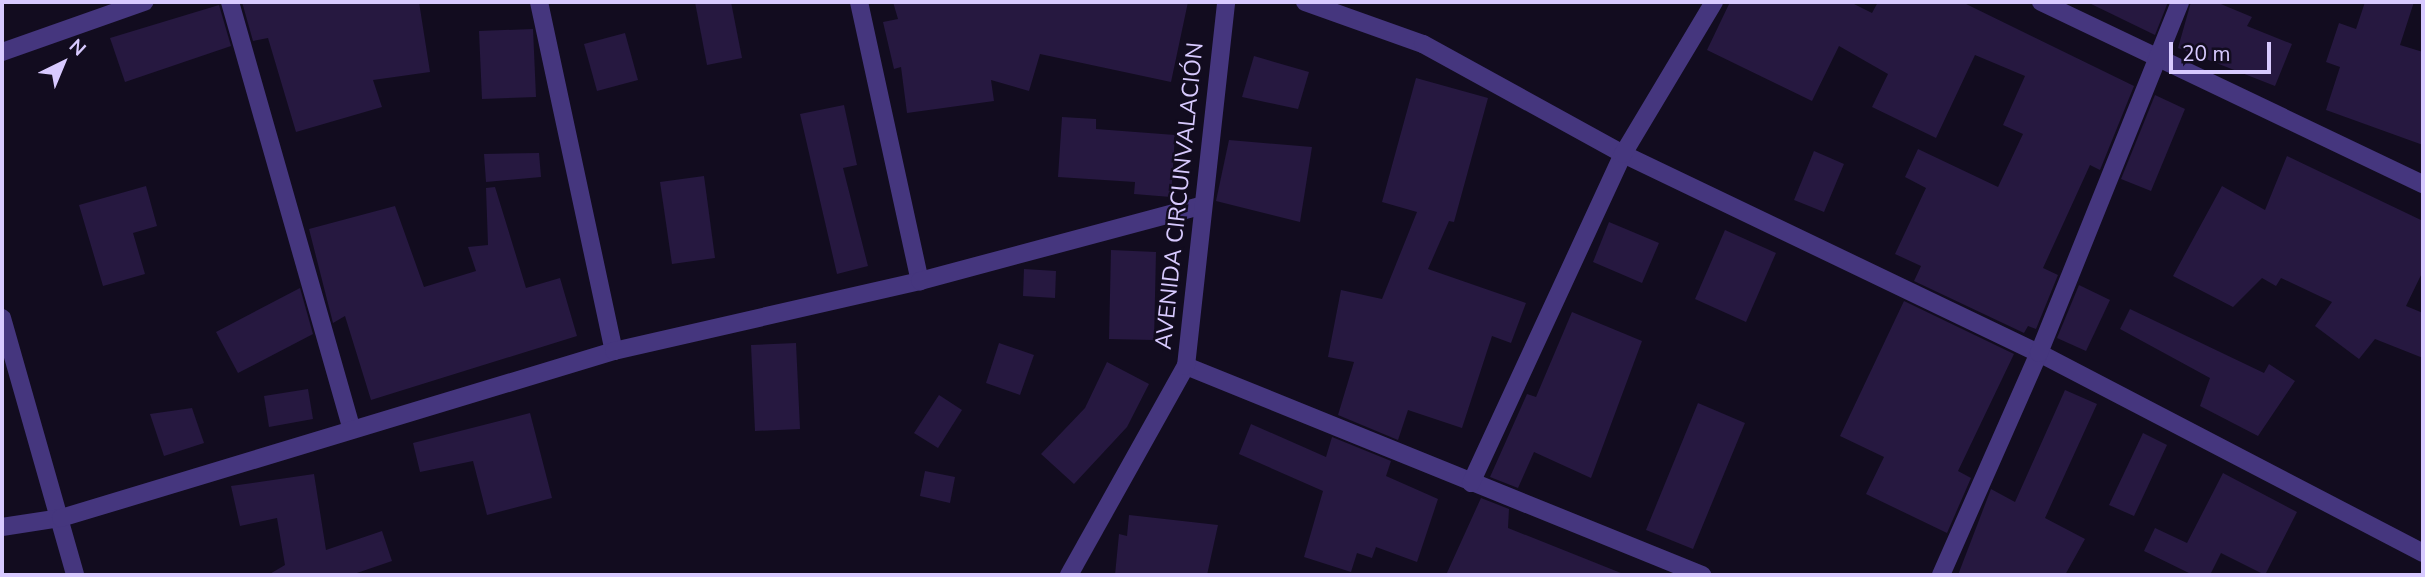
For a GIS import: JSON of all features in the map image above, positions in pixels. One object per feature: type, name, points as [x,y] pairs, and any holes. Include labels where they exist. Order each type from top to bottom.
[{"type":"street","points":[[2,52],[144,2]]},
{"type":"street","points":[[230,2],[351,426]]},
{"type":"street","points":[[539,2],[614,351]]},
{"type":"street","points":[[859,2],[920,281]]},
{"type":"street","name":"AVENIDA CIRCUNVALACIÓN","points":[[1069,575],[1186,366],[1200,206],[1226,2]]},
{"type":"street","points":[[1305,2],[1423,44],[1623,154],[2039,353],[2423,553]]},
{"type":"street","points":[[1471,483],[1623,154],[1714,2]]},
{"type":"street","points":[[2041,2],[2423,184]]},
{"type":"street","points":[[1941,575],[2039,353],[2160,59],[2180,2]]},
{"type":"street","points":[[2,527],[61,518],[351,426],[614,351],[920,281],[1200,206]]},
{"type":"street","points":[[2,318],[61,518],[75,575]]},
{"type":"street","points":[[1186,366],[1702,575]]},
{"type":"building","points":[[242,2],[419,2],[430,72],[373,80],[382,107],[296,132],[268,38],[253,41]]},
{"type":"building","points":[[695,2],[731,2],[742,58],[707,65]]},
{"type":"building","points":[[893,2],[1188,2],[1171,82],[1040,54],[1029,91],[991,80],[994,101],[907,113],[901,67],[894,69],[883,22],[898,19]]},
{"type":"building","points":[[1730,2],[1850,2],[1872,13],[1878,2],[1962,2],[2134,86],[2100,170],[2090,165],[2043,268],[2058,275],[2036,329],[2028,326],[2024,333],[1914,281],[1921,266],[1895,254],[1926,188],[1905,177],[1918,149],[1998,187],[2023,134],[2003,125],[2025,76],[1975,55],[1936,138],[1872,107],[1888,74],[1839,46],[1812,101],[1707,50]]},
{"type":"building","points":[[2087,2],[2168,2],[2155,35]]},
{"type":"building","points":[[2191,2],[2216,2],[2252,17],[2247,26],[2292,44],[2275,86],[2178,48]]},
{"type":"building","points":[[2365,2],[2414,2],[2400,45],[2423,52],[2423,145],[2326,110],[2340,67],[2326,62],[2339,23],[2356,29]]},
{"type":"building","points":[[219,5],[231,46],[125,82],[110,38]]},
{"type":"building","points":[[533,29],[536,97],[482,99],[479,31]]},
{"type":"building","points":[[625,33],[638,80],[597,91],[584,44]]},
{"type":"building","points":[[1254,56],[1309,72],[1298,109],[1242,97]]},
{"type":"building","points":[[1416,78],[1488,98],[1454,222],[1449,221],[1428,269],[1526,303],[1511,343],[1492,336],[1462,428],[1408,410],[1398,440],[1338,415],[1354,362],[1328,357],[1341,290],[1382,299],[1417,212],[1382,202]]},
{"type":"building","points":[[2155,95],[2185,109],[2151,191],[2121,179]]},
{"type":"building","points":[[844,105],[857,165],[843,168],[868,266],[837,274],[800,114]]},
{"type":"building","points":[[1062,117],[1096,119],[1096,129],[1175,135],[1171,197],[1134,194],[1135,182],[1058,177]]},
{"type":"building","points":[[1229,140],[1312,147],[1300,222],[1216,201]]},
{"type":"building","points":[[1814,151],[1844,164],[1824,212],[1794,200]]},
{"type":"building","points":[[539,153],[541,177],[486,182],[484,154]]},
{"type":"building","points":[[2287,156],[2423,221],[2423,271],[2406,306],[2423,313],[2423,358],[2375,339],[2359,359],[2315,326],[2332,302],[2281,278],[2276,286],[2262,278],[2233,307],[2173,276],[2222,186],[2265,210]]},
{"type":"building","points":[[704,176],[715,258],[672,264],[660,182]]},
{"type":"building","points":[[146,186],[157,226],[133,233],[145,274],[103,286],[79,205]]},
{"type":"building","points":[[495,187],[526,288],[560,278],[577,336],[371,400],[345,316],[333,323],[309,229],[395,206],[424,287],[476,271],[468,247],[488,245],[486,188]]},
{"type":"building","points":[[1609,222],[1659,243],[1642,283],[1593,262]]},
{"type":"building","points":[[1725,230],[1776,253],[1746,322],[1695,299]]},
{"type":"building","points":[[1111,250],[1156,252],[1154,340],[1109,339]]},
{"type":"building","points":[[1024,269],[1056,271],[1055,298],[1023,296]]},
{"type":"building","points":[[2079,285],[2110,300],[2086,351],[2057,338]]},
{"type":"building","points":[[300,288],[313,334],[238,373],[216,332]]},
{"type":"building","points":[[1904,301],[2014,354],[1958,471],[1971,478],[1947,533],[1866,494],[1884,457],[1840,436]]},
{"type":"building","points":[[2130,309],[2264,373],[2269,364],[2295,381],[2258,436],[2200,406],[2210,378],[2120,329]]},
{"type":"building","points":[[1572,312],[1642,341],[1591,478],[1534,452],[1518,488],[1490,477],[1527,394],[1536,397]]},
{"type":"building","points":[[796,343],[800,429],[755,431],[751,345]]},
{"type":"building","points":[[999,343],[1034,355],[1020,395],[986,383]]},
{"type":"building","points":[[1107,362],[1149,384],[1127,427],[1074,484],[1041,454],[1085,408]]},
{"type":"building","points":[[308,389],[313,419],[269,427],[264,396]]},
{"type":"building","points":[[2065,390],[2097,404],[2045,518],[2085,539],[2065,575],[1958,575],[1991,489],[2015,502]]},
{"type":"building","points":[[939,395],[962,410],[938,448],[914,433]]},
{"type":"building","points":[[1698,403],[1745,423],[1693,549],[1646,530]]},
{"type":"building","points":[[192,408],[204,443],[164,456],[150,414]]},
{"type":"building","points":[[530,413],[552,498],[487,515],[473,461],[420,472],[413,443]]},
{"type":"building","points":[[1251,424],[1326,457],[1332,437],[1391,461],[1386,476],[1438,499],[1417,562],[1376,547],[1372,558],[1357,553],[1351,572],[1304,557],[1323,491],[1239,454]]},
{"type":"building","points":[[2143,433],[2167,445],[2134,516],[2109,505]]},
{"type":"building","points":[[925,471],[955,477],[950,503],[920,496]]},
{"type":"building","points":[[2223,473],[2297,512],[2265,575],[2221,553],[2210,575],[2193,575],[2144,551],[2155,528],[2187,543]]},
{"type":"building","points":[[314,474],[326,550],[382,531],[392,561],[351,575],[268,575],[285,565],[277,518],[240,526],[231,486]]},
{"type":"building","points":[[1481,498],[1509,509],[1508,528],[1626,575],[1446,575]]},
{"type":"building","points":[[1129,515],[1218,525],[1207,575],[1115,575],[1119,534],[1127,536]]}]
